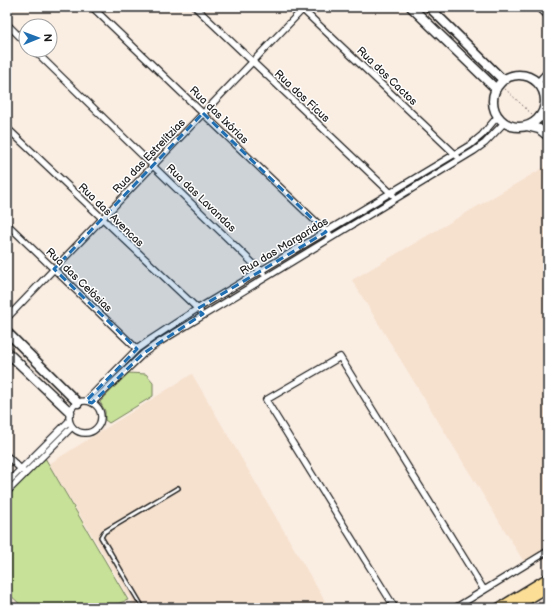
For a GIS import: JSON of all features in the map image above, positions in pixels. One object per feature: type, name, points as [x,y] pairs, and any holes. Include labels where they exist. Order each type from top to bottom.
[{"type":"main road","points":[[499,608],[548,578]]},
{"type":"main road","points":[[514,608],[548,587]]},
{"type":"street","name":"Rua das Ixórias","points":[[92,7],[332,237]]},
{"type":"street","name":"Rua dos Fícus","points":[[195,7],[396,198]]},
{"type":"street","points":[[412,7],[496,89]]},
{"type":"street","points":[[429,7],[501,78],[506,79]]},
{"type":"street","points":[[538,7],[548,16]]},
{"type":"street","name":"Rua das Estrelítzias","points":[[7,318],[303,8]]},
{"type":"street","name":"Rua dos Cactos","points":[[303,8],[460,159]]},
{"type":"street","points":[[7,24],[18,35]]},
{"type":"street","name":"Rua das Lavandas","points":[[42,58],[267,276]]},
{"type":"street","points":[[537,83],[548,71]]},
{"type":"street","points":[[527,126],[536,121],[542,114],[544,95],[537,83],[525,76],[515,76],[506,79],[496,89],[493,103],[498,116],[504,123],[518,127],[527,126],[539,129],[548,136]]},
{"type":"street","points":[[542,114],[548,124]]},
{"type":"street","name":"Rua das Margaridas","points":[[86,402],[137,349],[197,309],[470,145],[482,135],[498,116]]},
{"type":"street","name":"Rua das Margaridas","points":[[86,402],[144,353],[203,314],[460,159],[485,143],[504,123]]},
{"type":"street","name":"Rua das Avencas","points":[[7,128],[203,314]]},
{"type":"street","name":"Rua das Celósias","points":[[7,224],[137,349]]},
{"type":"street","points":[[7,332],[86,402],[96,406],[101,414],[101,419],[97,428],[89,433],[75,430],[72,427],[70,416],[7,352]]},
{"type":"street","points":[[394,608],[266,400],[340,357],[484,590]]},
{"type":"street","points":[[7,483],[70,416],[86,402]]},
{"type":"street","points":[[7,492],[72,427]]},
{"type":"street","points":[[7,456],[25,474]]},
{"type":"street","points":[[455,608],[548,551]]},
{"type":"lane","points":[[143,608],[101,537],[104,532],[178,488]]},
{"type":"path","points":[[543,608],[548,605]]},
{"type":"highlighted area","points":[[203,113],[326,232],[197,309],[203,314],[144,353],[92,403],[86,401],[137,349],[54,269]]},
{"type":"shaded area","points":[[548,165],[548,547],[524,562],[352,280]]},
{"type":"shaded area","points":[[192,374],[329,608],[136,608],[49,464]]},
{"type":"green space","points":[[128,373],[146,374],[153,382],[153,396],[109,423],[105,420],[105,411],[100,402]]},
{"type":"green space","points":[[45,458],[128,600],[105,608],[24,608],[7,592],[7,497]]}]
